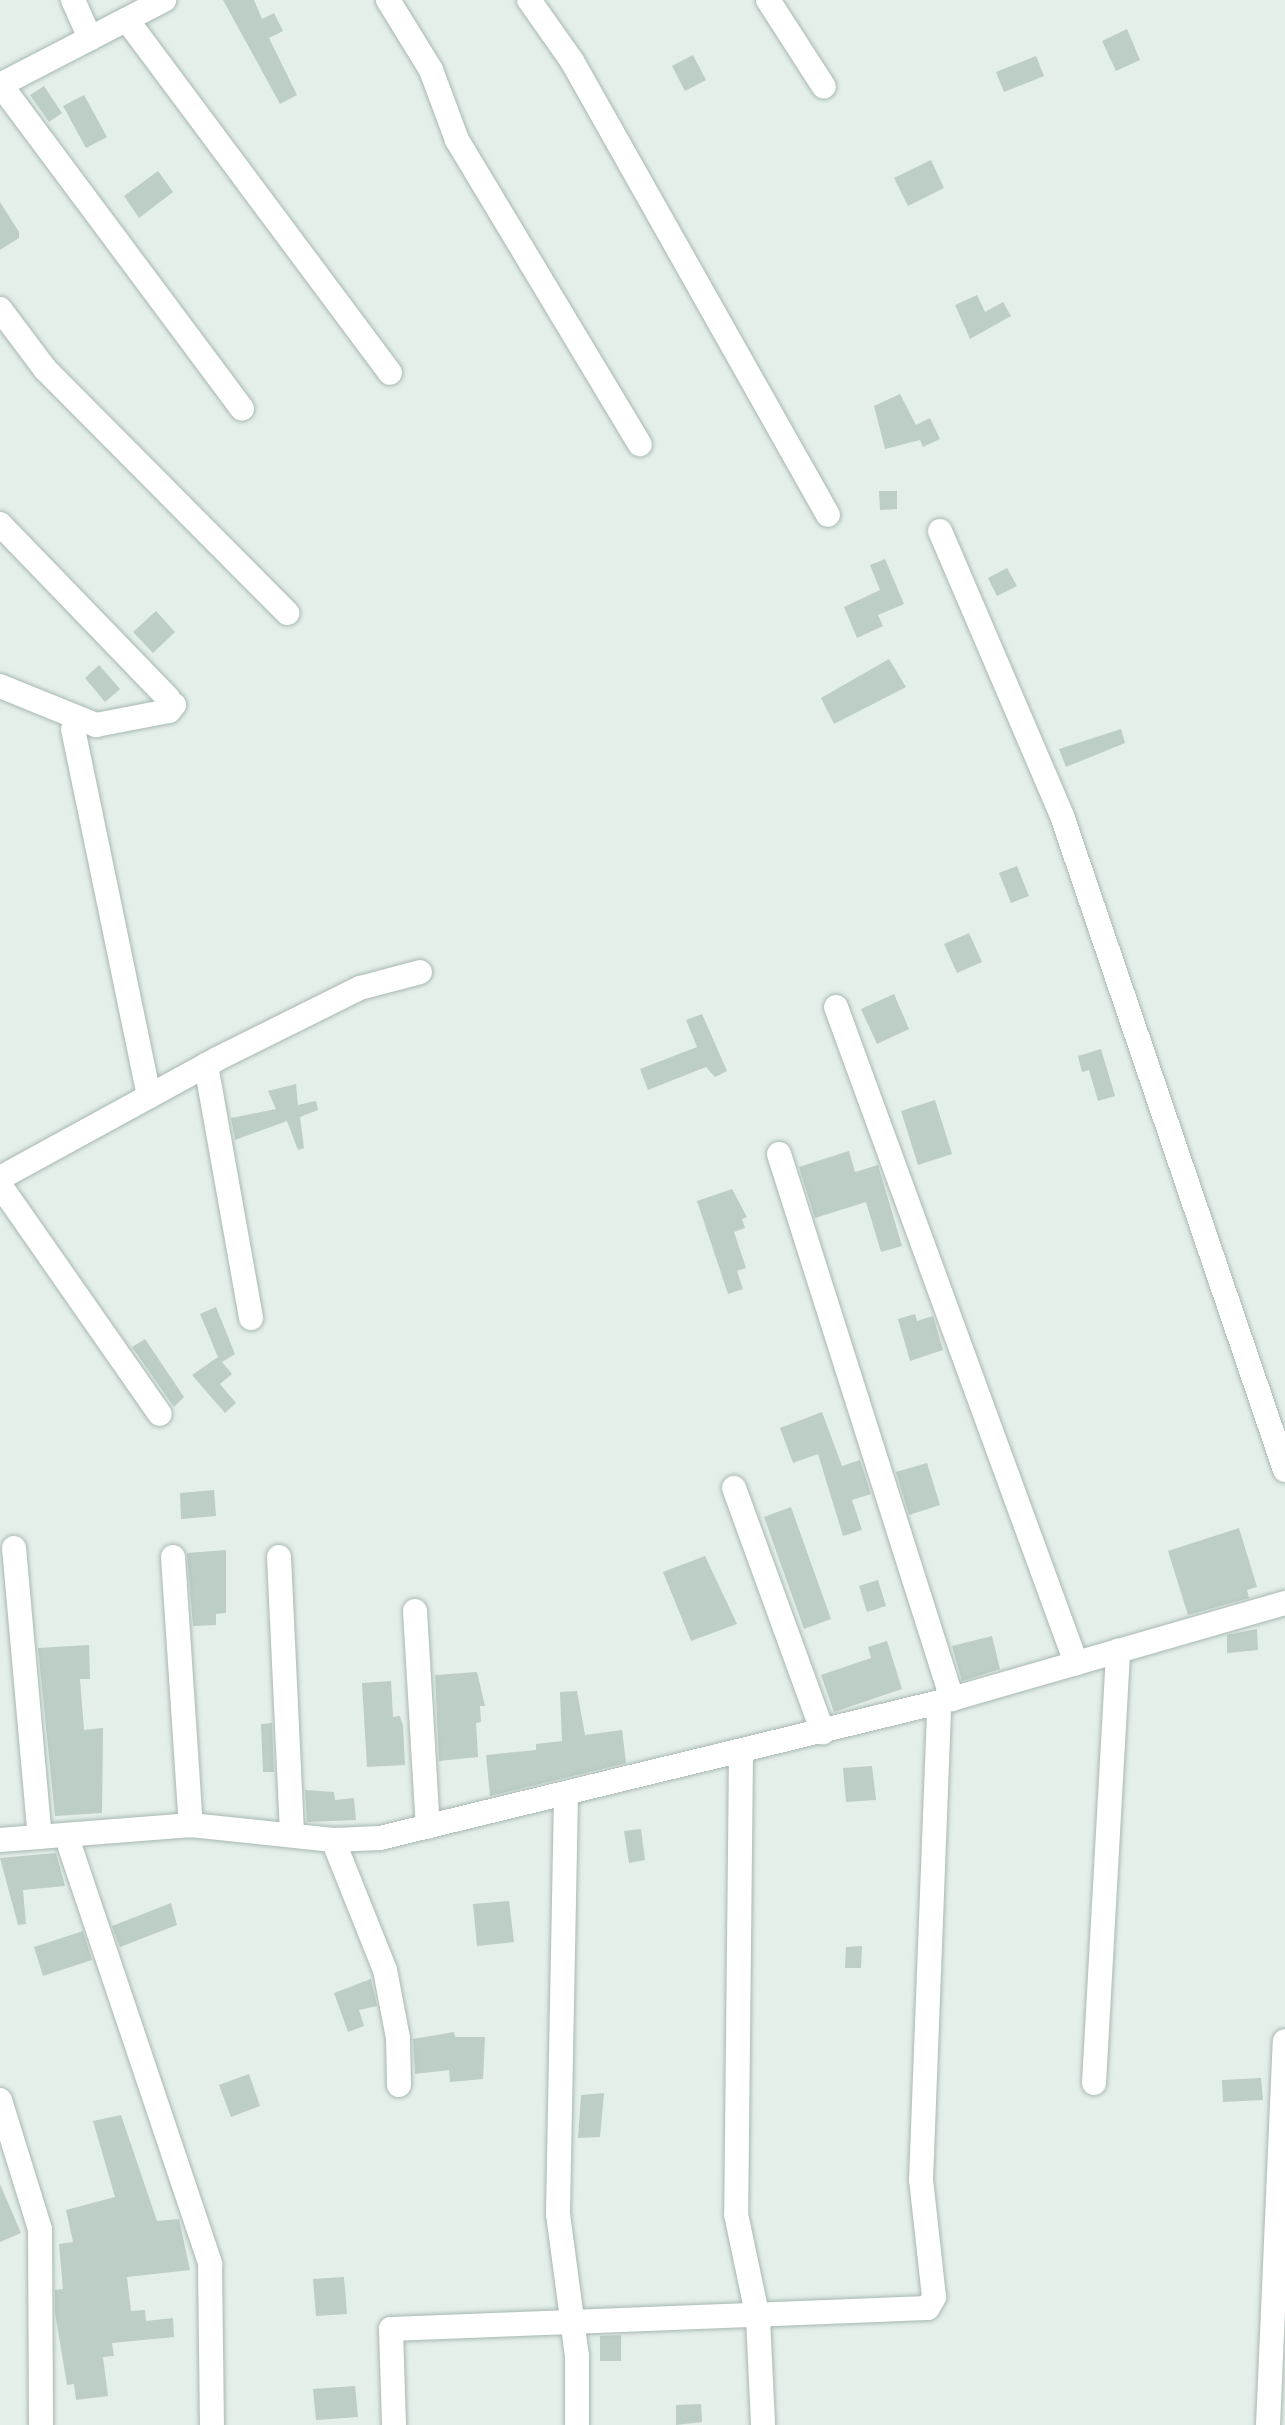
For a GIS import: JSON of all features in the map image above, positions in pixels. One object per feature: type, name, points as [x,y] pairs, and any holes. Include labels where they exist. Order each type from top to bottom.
[{"type":"street","points":[[73,0],[90,38]]},
{"type":"street","points":[[164,0],[0,85],[242,409]]},
{"type":"street","points":[[388,0],[431,70],[457,140],[640,444]]},
{"type":"street","points":[[529,0],[572,61],[828,515]]},
{"type":"street","points":[[768,0],[824,87]]},
{"type":"street","points":[[127,20],[390,373]]},
{"type":"street","points":[[0,309],[45,369],[287,613]]},
{"type":"street","points":[[0,524],[171,702],[169,711],[96,725],[0,686]]},
{"type":"street","points":[[940,531],[1062,816],[1285,1470]]},
{"type":"street","points":[[73,729],[149,1096]]},
{"type":"street","points":[[0,1178],[206,1065],[360,988],[420,972]]},
{"type":"street","points":[[836,1007],[1076,1663]]},
{"type":"street","points":[[206,1065],[251,1318]]},
{"type":"street","points":[[394,2425],[391,2329],[758,2318],[928,2308],[934,2297],[921,2180],[945,1701],[779,1154]]},
{"type":"street","points":[[0,1185],[160,1414]]},
{"type":"street","points":[[734,1488],[823,1732]]},
{"type":"street","points":[[14,1548],[40,1837]]},
{"type":"street","points":[[173,1557],[191,1825]]},
{"type":"street","points":[[279,1557],[292,1834]]},
{"type":"street","points":[[0,1840],[191,1825],[333,1840],[428,1827],[741,1754],[945,1701],[1285,1603]]},
{"type":"street","points":[[415,1611],[428,1827]]},
{"type":"street","points":[[1094,2083],[1118,1651]]},
{"type":"street","points":[[741,1754],[736,2214],[758,2318],[763,2425]]},
{"type":"street","points":[[566,1795],[558,2214],[574,2324],[577,2425]]},
{"type":"street","points":[[66,1835],[210,2264],[212,2425]]},
{"type":"street","points":[[333,1840],[385,1970],[398,2038],[399,2085]]},
{"type":"street","points":[[1268,2425],[1285,2041]]},
{"type":"street","points":[[0,2100],[40,2229],[41,2425]]},
{"type":"building","points":[[223,0],[254,0],[262,19],[274,13],[283,31],[269,38],[297,95],[280,104]]},
{"type":"building","points":[[1127,29],[1140,60],[1116,71],[1102,41]]},
{"type":"building","points":[[693,55],[706,80],[685,91],[672,66]]},
{"type":"building","points":[[1036,56],[1044,76],[1004,92],[996,72]]},
{"type":"building","points":[[44,86],[62,113],[49,122],[30,95]]},
{"type":"building","points":[[84,95],[107,137],[86,148],[63,106]]},
{"type":"building","points":[[931,160],[944,188],[908,206],[894,178]]},
{"type":"building","points":[[158,171],[173,192],[139,218],[124,196]]},
{"type":"building","points":[[0,202],[19,232],[19,238],[0,250]]},
{"type":"building","points":[[977,295],[985,312],[1003,302],[1011,316],[970,339],[955,305]]},
{"type":"building","points":[[900,394],[916,425],[930,418],[940,439],[923,447],[920,440],[885,449],[874,406]]},
{"type":"building","points":[[879,491],[897,491],[897,509],[880,510]]},
{"type":"building","points":[[885,559],[904,604],[878,615],[883,626],[857,638],[844,607],[880,590],[870,565]]},
{"type":"building","points":[[1007,568],[1017,586],[997,596],[988,578]]},
{"type":"building","points":[[156,611],[175,632],[153,653],[133,632]]},
{"type":"building","points":[[889,659],[906,687],[834,724],[821,698]]},
{"type":"building","points":[[99,665],[120,689],[105,702],[85,678]]},
{"type":"building","points":[[1121,729],[1125,743],[1066,767],[1059,749]]},
{"type":"building","points":[[1017,866],[1029,896],[1011,903],[999,873]]},
{"type":"building","points":[[969,933],[982,962],[957,973],[944,944]]},
{"type":"building","points":[[894,994],[909,1029],[877,1044],[861,1009]]},
{"type":"building","points":[[702,1014],[727,1071],[715,1077],[706,1067],[648,1090],[640,1069],[697,1047],[686,1020]]},
{"type":"building","points":[[1101,1049],[1115,1096],[1098,1101],[1089,1070],[1082,1072],[1078,1056]]},
{"type":"building","points":[[296,1084],[298,1105],[316,1101],[318,1110],[300,1117],[304,1148],[298,1150],[287,1121],[235,1140],[231,1118],[276,1109],[268,1091]]},
{"type":"building","points":[[935,1100],[952,1154],[918,1165],[901,1111]]},
{"type":"building","points":[[849,1151],[855,1172],[878,1165],[902,1246],[881,1252],[866,1202],[815,1218],[799,1167]]},
{"type":"building","points":[[732,1189],[747,1217],[742,1219],[745,1228],[734,1232],[746,1268],[737,1271],[743,1289],[728,1294],[697,1201]]},
{"type":"building","points":[[216,1307],[235,1354],[222,1362],[232,1374],[220,1384],[236,1403],[225,1413],[192,1375],[218,1357],[200,1314]]},
{"type":"building","points":[[915,1314],[917,1321],[933,1316],[943,1350],[910,1361],[898,1319]]},
{"type":"building","points":[[145,1339],[184,1397],[174,1407],[132,1347]]},
{"type":"building","points":[[822,1412],[842,1466],[860,1460],[871,1494],[852,1500],[862,1530],[843,1536],[818,1454],[793,1463],[780,1428]]},
{"type":"building","points":[[927,1463],[940,1505],[909,1515],[896,1472]]},
{"type":"building","points":[[214,1490],[216,1516],[181,1519],[180,1493]]},
{"type":"building","points":[[791,1507],[831,1619],[804,1629],[764,1517]]},
{"type":"building","points":[[1239,1528],[1257,1587],[1247,1590],[1249,1598],[1188,1615],[1168,1551]]},
{"type":"building","points":[[226,1550],[226,1613],[216,1614],[216,1625],[193,1626],[187,1553]]},
{"type":"building","points":[[705,1556],[737,1624],[691,1641],[663,1572]]},
{"type":"building","points":[[878,1580],[886,1606],[867,1612],[859,1586]]},
{"type":"building","points":[[1257,1629],[1258,1650],[1227,1653],[1227,1635]]},
{"type":"building","points":[[992,1636],[1000,1669],[962,1681],[952,1646]]},
{"type":"building","points":[[887,1641],[902,1689],[834,1712],[821,1675],[871,1658],[868,1647]]},
{"type":"building","points":[[89,1645],[90,1679],[80,1679],[84,1730],[103,1728],[102,1813],[55,1816],[38,1648]]},
{"type":"building","points":[[477,1672],[485,1706],[480,1706],[481,1722],[476,1723],[478,1757],[439,1761],[435,1675]]},
{"type":"building","points":[[391,1681],[393,1717],[400,1716],[403,1726],[405,1765],[367,1767],[362,1683]]},
{"type":"building","points":[[577,1691],[585,1735],[622,1730],[626,1763],[490,1796],[486,1755],[536,1750],[536,1744],[562,1741],[560,1692]]},
{"type":"building","points":[[272,1723],[274,1772],[263,1772],[261,1724]]},
{"type":"building","points":[[872,1766],[876,1800],[846,1802],[843,1768]]},
{"type":"building","points":[[305,1790],[334,1792],[335,1800],[354,1798],[356,1820],[307,1822]]},
{"type":"building","points":[[641,1829],[645,1860],[629,1863],[624,1831]]},
{"type":"building","points":[[56,1853],[65,1886],[23,1890],[26,1924],[18,1925],[0,1858]]},
{"type":"building","points":[[509,1901],[514,1942],[477,1946],[473,1904]]},
{"type":"building","points":[[171,1903],[177,1925],[120,1947],[112,1926]]},
{"type":"building","points":[[83,1931],[92,1960],[43,1976],[34,1947]]},
{"type":"building","points":[[862,1946],[861,1968],[845,1968],[846,1947]]},
{"type":"building","points":[[371,1979],[377,2006],[359,2010],[364,2026],[348,2032],[334,1993]]},
{"type":"building","points":[[454,2032],[455,2037],[485,2037],[483,2079],[450,2082],[449,2070],[415,2074],[413,2039]]},
{"type":"building","points":[[249,2074],[260,2106],[231,2117],[219,2085]]},
{"type":"building","points":[[1261,2078],[1263,2100],[1223,2102],[1222,2080]]},
{"type":"building","points":[[604,2093],[600,2137],[578,2138],[581,2095]]},
{"type":"building","points":[[121,2115],[157,2221],[179,2219],[190,2270],[127,2277],[131,2311],[145,2310],[146,2321],[173,2318],[174,2337],[112,2343],[114,2356],[103,2357],[108,2396],[76,2400],[74,2384],[67,2385],[55,2313],[55,2290],[63,2289],[59,2244],[73,2242],[66,2210],[115,2197],[93,2121]]},
{"type":"building","points":[[0,2184],[21,2233],[0,2242]]},
{"type":"building","points":[[344,2277],[347,2314],[316,2316],[313,2279]]},
{"type":"building","points":[[621,2335],[621,2361],[600,2361],[600,2336]]},
{"type":"building","points":[[355,2386],[358,2417],[316,2420],[313,2389]]},
{"type":"building","points":[[701,2404],[702,2422],[676,2425],[676,2405]]}]
